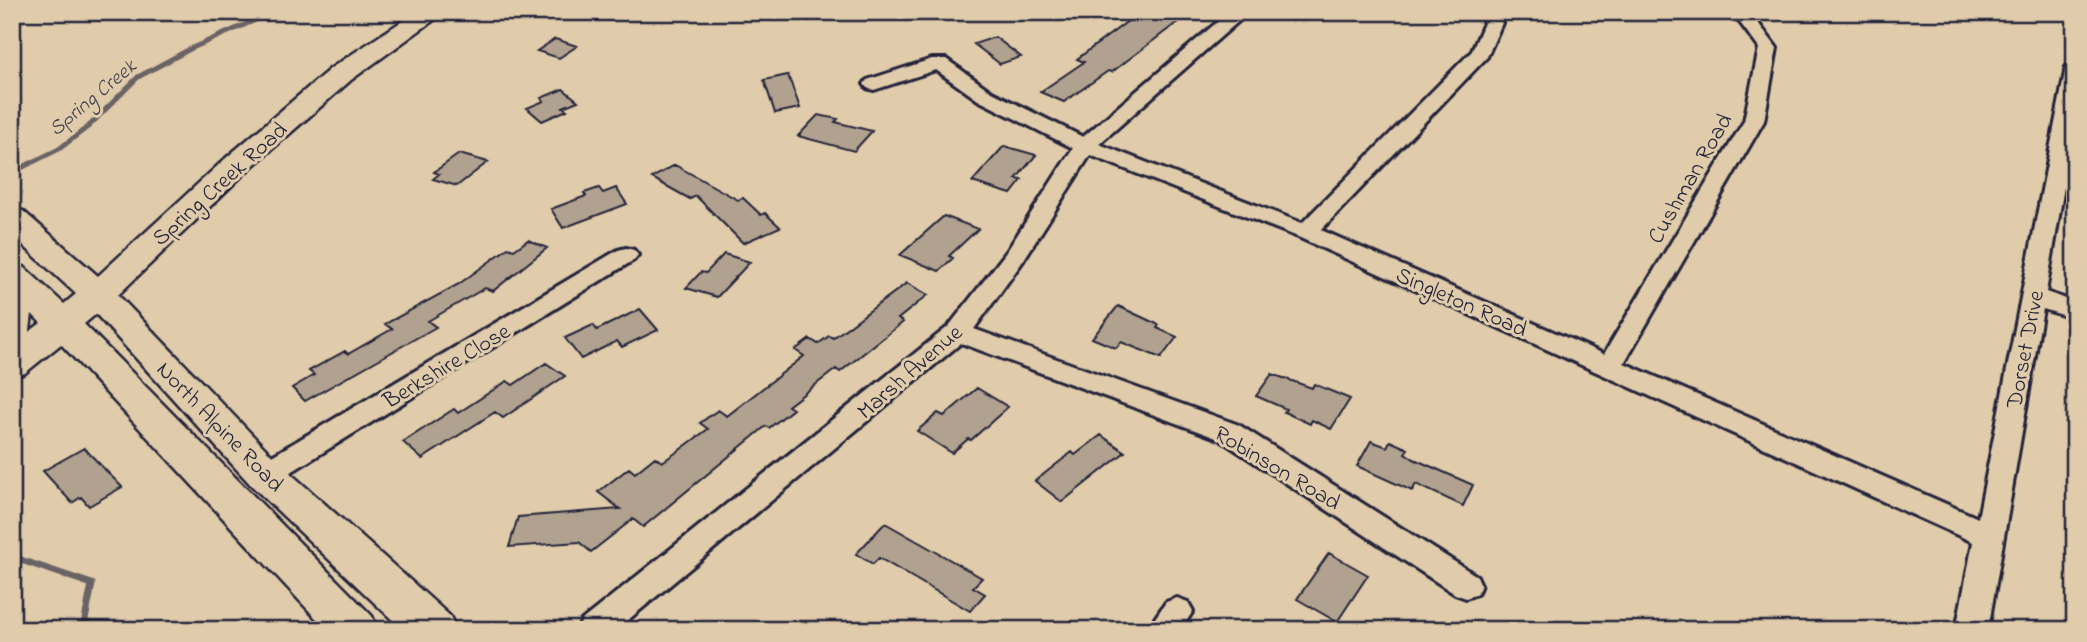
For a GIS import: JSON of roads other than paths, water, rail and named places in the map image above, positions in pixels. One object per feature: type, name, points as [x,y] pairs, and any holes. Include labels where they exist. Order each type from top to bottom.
[{"type":"main road","name":"Spring Creek Road","points":[[12,363],[98,295],[237,164],[341,74],[433,12]]},
{"type":"main road","name":"North Alpine Road","points":[[12,218],[98,295],[265,474],[434,630]]},
{"type":"main road","name":"North Alpine Road","points":[[16,279],[62,323],[356,630]]},
{"type":"main road","points":[[12,330],[16,279]]},
{"type":"street","name":"Marsh Avenue","points":[[593,630],[958,332],[1015,256],[1085,146],[1240,12]]},
{"type":"street","points":[[1306,232],[1480,53],[1493,23],[1488,12]]},
{"type":"street","name":"Cushman Road","points":[[1610,366],[1754,121],[1768,48],[1741,12]]},
{"type":"street","name":"Singleton Road","points":[[874,84],[939,63],[985,96],[1085,146],[1306,232],[1989,536]]},
{"type":"street","name":"Dorset Drive","points":[[1972,630],[2034,297],[2070,126],[2075,67]]},
{"type":"street","name":"Berkshire Close","points":[[265,474],[626,255]]},
{"type":"street","points":[[2034,297],[2075,311]]},
{"type":"street","name":"Robinson Road","points":[[958,332],[1229,432],[1466,585]]},
{"type":"waterway","name":"Spring Creek","points":[[17,170],[59,149],[89,126],[138,77],[190,49],[260,18],[265,12]]},
{"type":"waterway","name":"Spring Creek","points":[[12,557],[92,584],[83,630]]}]
